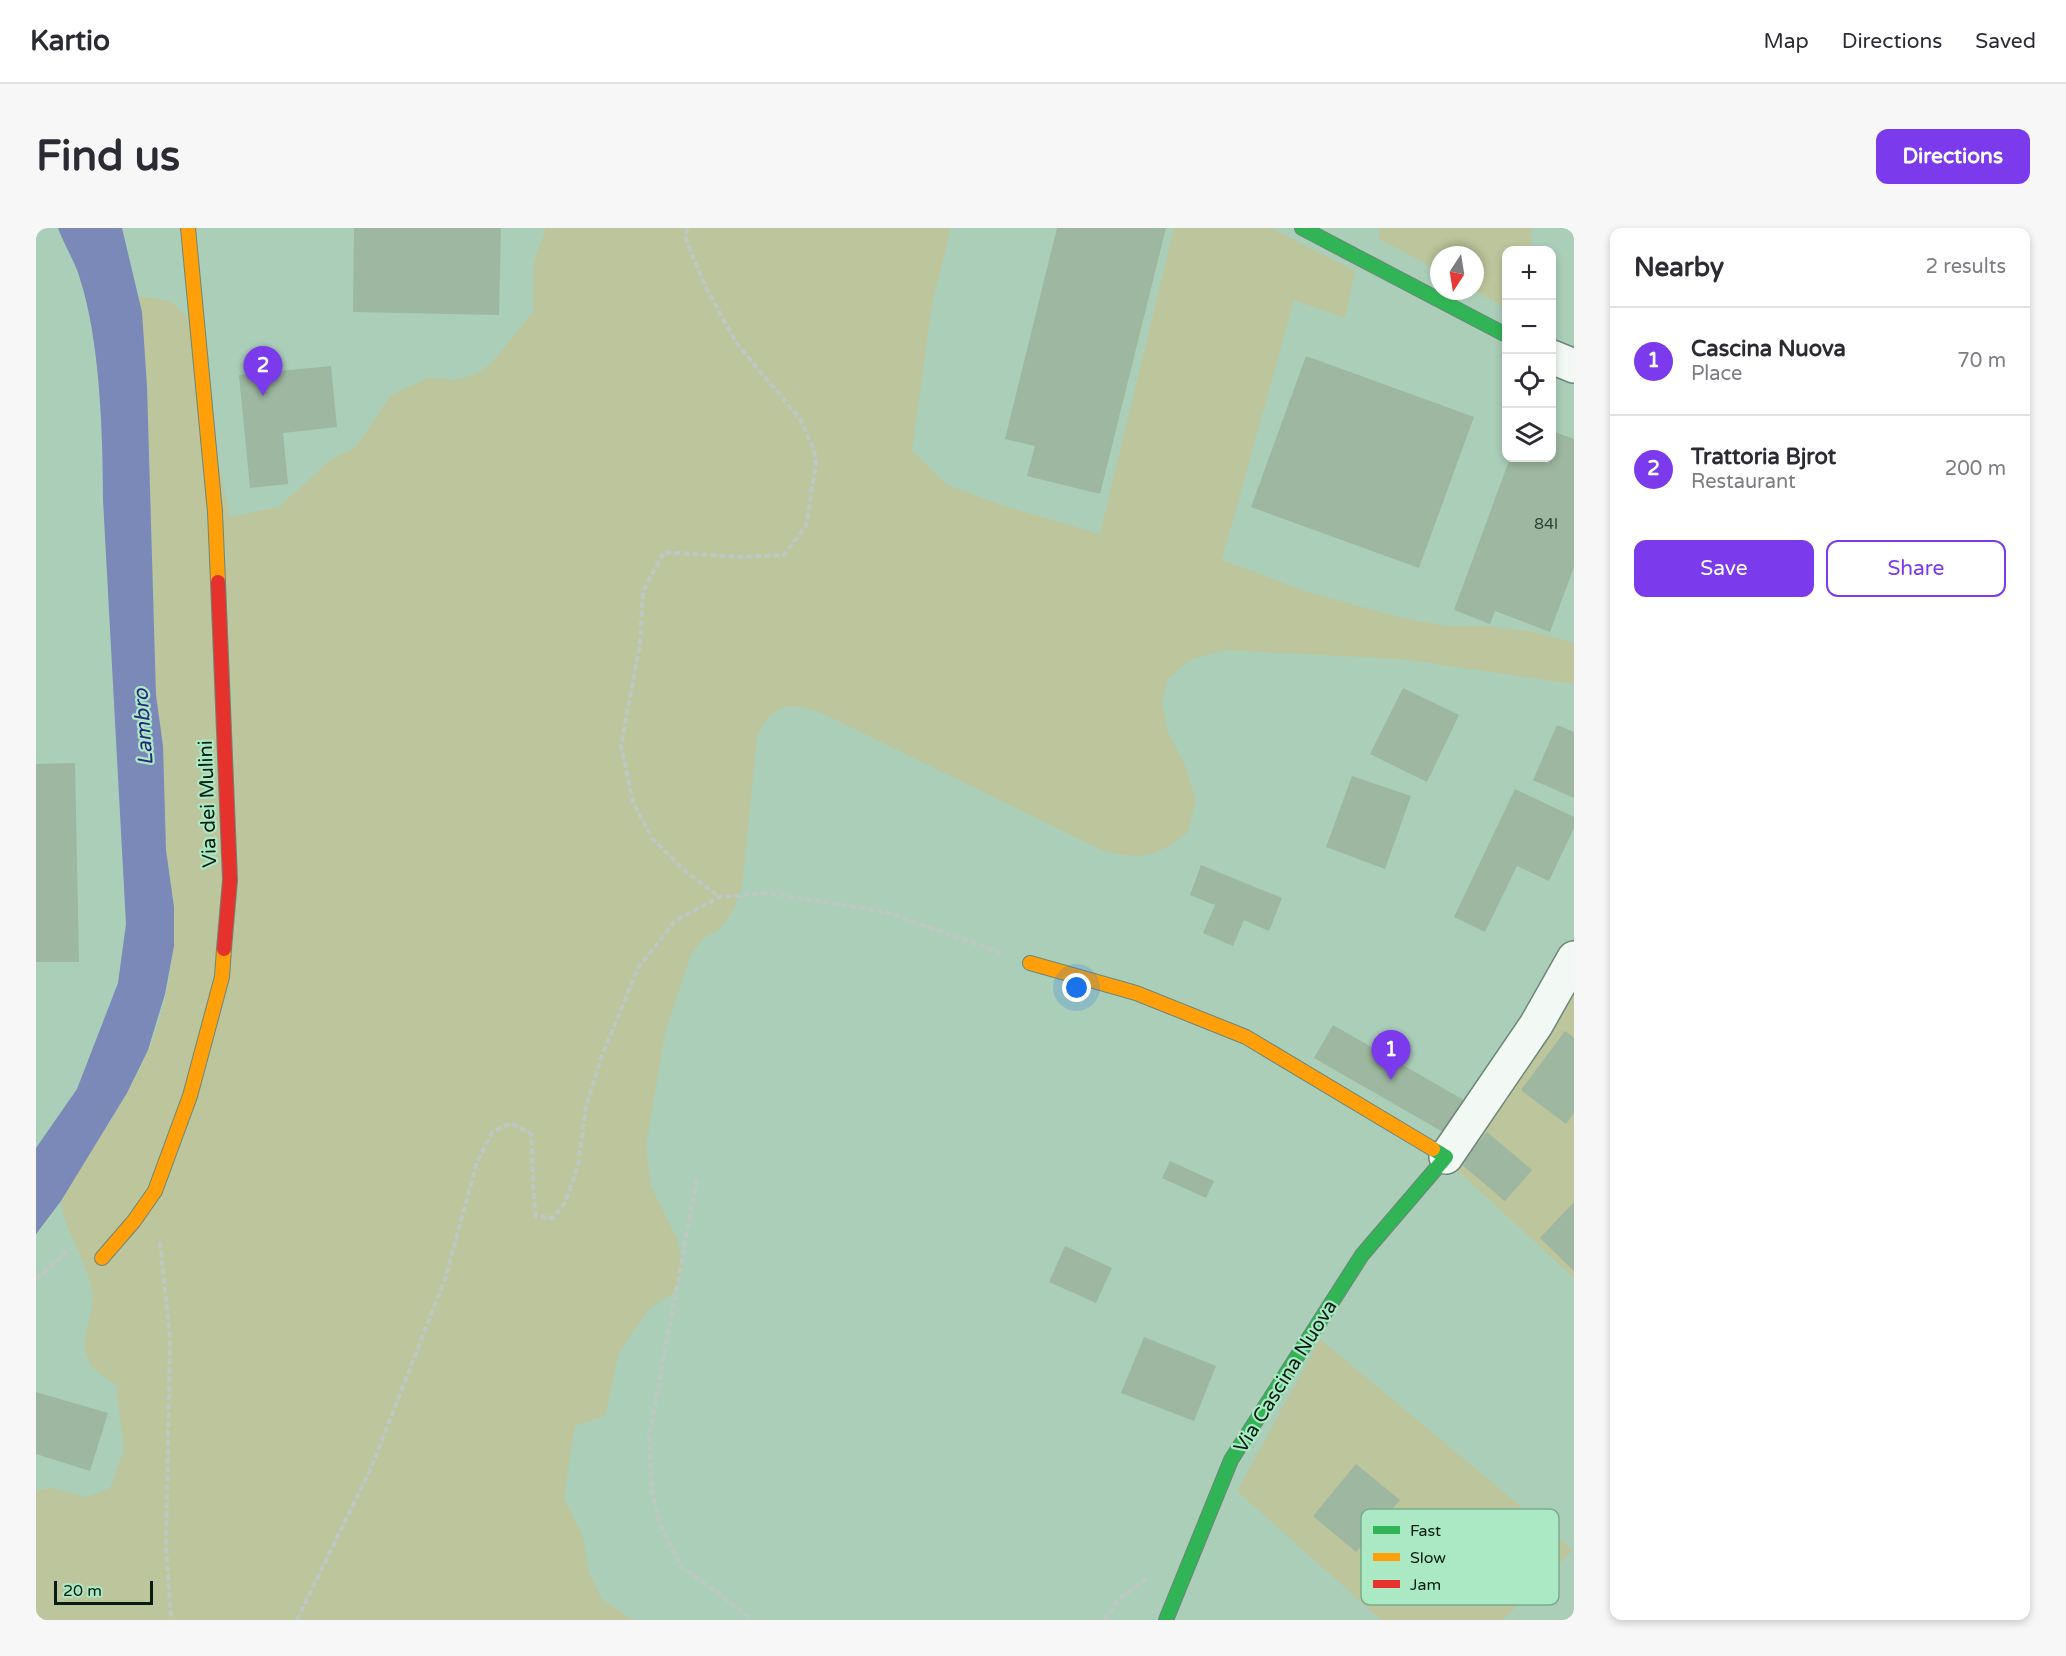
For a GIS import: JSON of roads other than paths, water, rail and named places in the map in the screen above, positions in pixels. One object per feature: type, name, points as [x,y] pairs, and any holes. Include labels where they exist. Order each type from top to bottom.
[{"type":"street","name":"Via dei Mulini","points":[[102,1258],[134,1221],[154,1191],[190,1096],[222,977],[230,880],[215,512],[188,228]]},
{"type":"street","points":[[1302,228],[1502,333]]},
{"type":"street","points":[[1556,359],[1574,366]]},
{"type":"street","name":"Via Cascina Nuova","points":[[1166,1620],[1231,1460],[1287,1369],[1362,1255],[1446,1157],[1536,1025],[1574,958]]},
{"type":"street","points":[[1030,963],[1136,993],[1246,1037],[1446,1157]]},
{"type":"water","name":"Lambro","points":[[58,228],[122,228],[142,312],[147,386],[156,695],[163,746],[166,850],[174,907],[174,946],[165,994],[148,1050],[127,1093],[61,1201],[36,1234],[36,1148],[77,1089],[118,983],[126,924],[99,388],[87,303],[78,272]]},
{"type":"place","name":"Trattoria Bjrot","points":[[263,396]]},
{"type":"place","name":"Cascina Nuova","points":[[1391,1080]]}]
